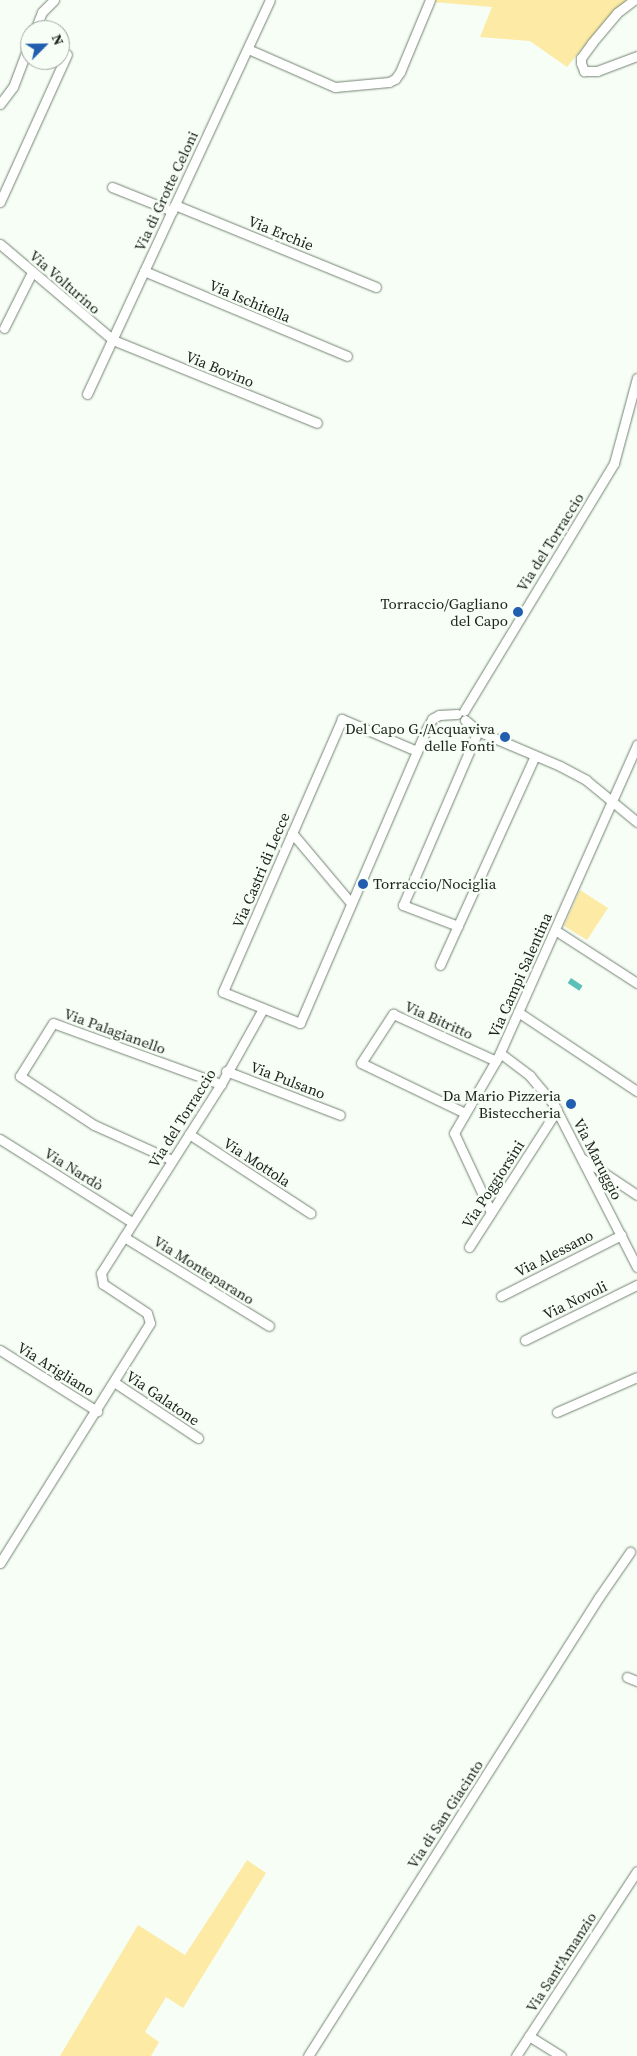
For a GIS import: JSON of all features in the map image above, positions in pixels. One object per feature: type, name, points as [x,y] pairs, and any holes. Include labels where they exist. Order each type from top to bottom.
[{"type":"street","points":[[39,20],[42,12],[54,0]]},
{"type":"street","name":"Via di Grotte Celoni","points":[[87,394],[270,0]]},
{"type":"street","points":[[248,49],[335,87],[391,81],[400,72],[430,0]]},
{"type":"street","points":[[634,0],[617,14],[581,58],[584,70],[597,70],[637,56]]},
{"type":"street","points":[[0,104],[13,87],[20,68]]},
{"type":"street","points":[[0,202],[60,70]]},
{"type":"street","name":"Via Erchie","points":[[112,187],[173,208],[376,287]]},
{"type":"street","name":"Via Volturino","points":[[0,244],[113,340]]},
{"type":"street","name":"Via Ischitella","points":[[144,271],[346,356]]},
{"type":"street","points":[[4,328],[32,272]]},
{"type":"street","name":"Via Bovino","points":[[113,340],[317,423]]},
{"type":"street","name":"Via del Torraccio","points":[[462,715],[614,463],[637,378]]},
{"type":"street","points":[[263,1009],[300,1023],[432,719],[447,713],[462,715],[478,731],[586,780],[637,822]]},
{"type":"street","name":"Via Castri di Lecce","points":[[263,1009],[224,992],[342,719],[417,751]]},
{"type":"street","points":[[458,926],[403,905],[478,731]]},
{"type":"street","name":"Via Campi Salentina","points":[[491,1212],[454,1133],[498,1057],[613,802],[637,744]]},
{"type":"street","points":[[440,965],[535,756]]},
{"type":"street","points":[[292,833],[351,904]]},
{"type":"street","points":[[556,930],[637,982]]},
{"type":"street","name":"Via del Torraccio","points":[[0,1563],[97,1411],[150,1319],[147,1313],[103,1284],[100,1279],[101,1273],[221,1084],[226,1071],[263,1009]]},
{"type":"street","points":[[518,1012],[637,1091]]},
{"type":"street","name":"Via Bitritto","points":[[465,1113],[361,1062],[392,1014],[498,1057]]},
{"type":"street","name":"Via Palagianello","points":[[172,1160],[94,1125],[20,1076],[53,1023],[221,1084]]},
{"type":"street","name":"Via Maruggio","points":[[498,1057],[530,1076],[557,1110],[637,1267]]},
{"type":"street","name":"Via Pulsano","points":[[226,1071],[340,1115]]},
{"type":"street","name":"Via Poggiorsini","points":[[469,1247],[557,1110]]},
{"type":"street","name":"Via Mottola","points":[[189,1134],[310,1213]]},
{"type":"street","name":"Via Nardò","points":[[0,1139],[132,1222]]},
{"type":"street","points":[[582,1158],[637,1195]]},
{"type":"street","name":"Via Alessano","points":[[501,1296],[621,1235]]},
{"type":"street","name":"Via Monteparano","points":[[124,1237],[269,1326]]},
{"type":"street","name":"Via Novoli","points":[[525,1340],[637,1285]]},
{"type":"street","name":"Via Arigliano","points":[[0,1350],[97,1411]]},
{"type":"street","points":[[557,1412],[637,1376]]},
{"type":"street","name":"Via Galatone","points":[[114,1382],[198,1438]]},
{"type":"street","name":"Via di San Giacinto","points":[[308,2056],[630,1552]]},
{"type":"street","points":[[627,1678],[637,1682]]},
{"type":"street","name":"Via Sant'Amanzio","points":[[561,2056],[529,2036],[637,1871]]},
{"type":"street","points":[[516,2056],[529,2036]]},
{"type":"shaded area","points":[[434,0],[627,0],[604,22],[567,67],[530,41],[480,37],[492,7],[433,2]]},
{"type":"shaded area","points":[[580,890],[608,908],[587,940],[564,926]]},
{"type":"shaded area","points":[[247,1860],[266,1873],[183,2008],[166,1997],[145,2032],[159,2042],[151,2056],[60,2056],[138,1925],[185,1955]]},
{"type":"water","points":[[571,978],[583,986],[579,991],[568,983]]},
{"type":"place","name":"Torraccio/Gagliano del Capo","points":[[518,612]]},
{"type":"place","name":"Del Capo G./Acquaviva delle Fonti","points":[[505,737]]},
{"type":"place","name":"Torraccio/Nociglia","points":[[363,884]]},
{"type":"place","name":"Da Mario Pizzeria Bisteccheria","points":[[571,1104]]}]
